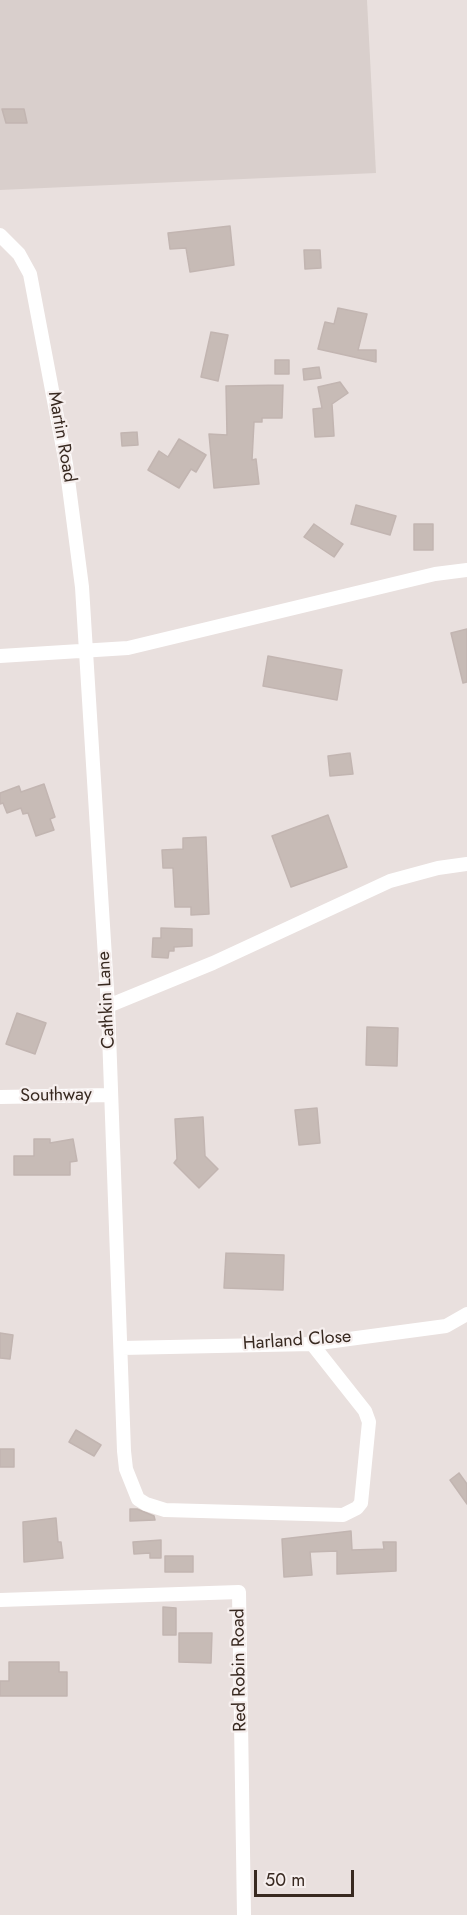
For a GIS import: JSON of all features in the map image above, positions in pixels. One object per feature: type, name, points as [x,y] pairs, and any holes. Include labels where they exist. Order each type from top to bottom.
[{"type":"street","name":"Martin Road","points":[[0,235],[19,254],[30,274],[66,464],[82,587],[86,652]]},
{"type":"street","points":[[0,656],[86,652],[154,642],[435,574],[467,570]]},
{"type":"street","name":"Cathkin Lane","points":[[86,652],[108,1006],[126,1468],[134,1492],[146,1504],[165,1510],[343,1515],[350,1513],[361,1503],[369,1422],[365,1411],[312,1344]]},
{"type":"street","points":[[108,1006],[213,963],[390,881],[438,868],[467,864]]},
{"type":"street","name":"Southway","points":[[0,1097],[111,1095]]},
{"type":"street","name":"Harland Close","points":[[122,1348],[312,1344],[446,1326],[467,1314]]},
{"type":"street","name":"Red Robin Road","points":[[0,1600],[239,1592],[244,1915]]},
{"type":"shaded area","points":[[0,0],[367,0],[376,173],[0,190]]},
{"type":"building","points":[[2,109],[24,109],[27,123],[6,123]]},
{"type":"building","points":[[230,226],[234,265],[190,272],[186,248],[170,249],[168,233]]},
{"type":"building","points":[[304,250],[320,250],[321,268],[305,269]]},
{"type":"building","points":[[338,308],[367,314],[358,350],[376,350],[376,362],[318,349],[325,322],[334,324]]},
{"type":"building","points":[[211,332],[228,335],[218,381],[201,377]]},
{"type":"building","points":[[275,360],[289,360],[289,374],[275,374]]},
{"type":"building","points":[[319,367],[321,378],[304,380],[303,369]]},
{"type":"building","points":[[340,382],[348,393],[332,404],[334,436],[315,437],[313,409],[322,408],[318,387]]},
{"type":"building","points":[[283,385],[282,418],[262,418],[262,422],[254,422],[252,460],[256,459],[259,484],[214,488],[209,434],[227,435],[226,386]]},
{"type":"building","points":[[137,432],[138,445],[122,446],[121,433]]},
{"type":"building","points":[[179,439],[206,455],[196,472],[191,469],[179,488],[148,470],[159,451],[168,457]]},
{"type":"building","points":[[356,505],[396,516],[390,535],[351,524]]},
{"type":"building","points":[[314,524],[343,544],[334,557],[304,537]]},
{"type":"building","points":[[414,524],[433,524],[433,550],[414,550]]},
{"type":"building","points":[[467,629],[467,682],[463,683],[451,633]]},
{"type":"building","points":[[268,656],[342,670],[337,700],[263,686]]},
{"type":"building","points":[[350,753],[353,774],[330,776],[328,756]]},
{"type":"building","points":[[44,784],[55,817],[50,819],[54,830],[36,836],[28,813],[23,814],[21,808],[7,813],[3,803],[0,804],[0,793],[19,786],[21,792]]},
{"type":"building","points":[[328,815],[347,867],[291,887],[272,836]]},
{"type":"building","points":[[206,837],[209,914],[191,915],[191,907],[175,907],[173,868],[163,868],[162,850],[183,849],[183,838]]},
{"type":"building","points":[[161,928],[192,929],[192,946],[174,947],[174,951],[169,951],[168,958],[152,957],[153,938],[161,938]]},
{"type":"building","points":[[17,1013],[46,1023],[35,1054],[6,1044]]},
{"type":"building","points":[[367,1027],[398,1028],[397,1066],[366,1065]]},
{"type":"building","points":[[317,1108],[320,1143],[299,1145],[295,1110]]},
{"type":"building","points":[[203,1117],[205,1156],[218,1169],[199,1188],[174,1163],[177,1159],[175,1119]]},
{"type":"building","points":[[34,1139],[50,1139],[50,1143],[73,1139],[77,1161],[70,1162],[70,1175],[14,1175],[14,1156],[34,1156]]},
{"type":"building","points":[[226,1253],[284,1255],[283,1290],[224,1288]]},
{"type":"building","points":[[0,1333],[13,1335],[10,1359],[0,1358]]},
{"type":"building","points":[[76,1430],[101,1445],[94,1456],[69,1442]]},
{"type":"building","points":[[0,1449],[14,1449],[14,1467],[0,1467]]},
{"type":"building","points":[[459,1473],[467,1484],[467,1504],[450,1480]]},
{"type":"building","points":[[130,1509],[137,1509],[154,1516],[155,1520],[130,1521]]},
{"type":"building","points":[[56,1518],[58,1542],[61,1542],[63,1558],[24,1562],[23,1522]]},
{"type":"building","points":[[351,1531],[352,1550],[384,1549],[383,1542],[396,1542],[396,1571],[337,1574],[337,1551],[310,1552],[312,1575],[284,1577],[282,1539]]},
{"type":"building","points":[[161,1540],[161,1558],[150,1558],[150,1553],[134,1554],[133,1542]]},
{"type":"building","points":[[165,1556],[193,1556],[193,1572],[165,1572]]},
{"type":"building","points":[[163,1607],[176,1608],[176,1635],[163,1635]]},
{"type":"building","points":[[179,1633],[212,1633],[211,1663],[179,1662]]},
{"type":"building","points":[[9,1662],[59,1662],[59,1672],[67,1672],[67,1696],[0,1696],[0,1681],[9,1681]]}]
